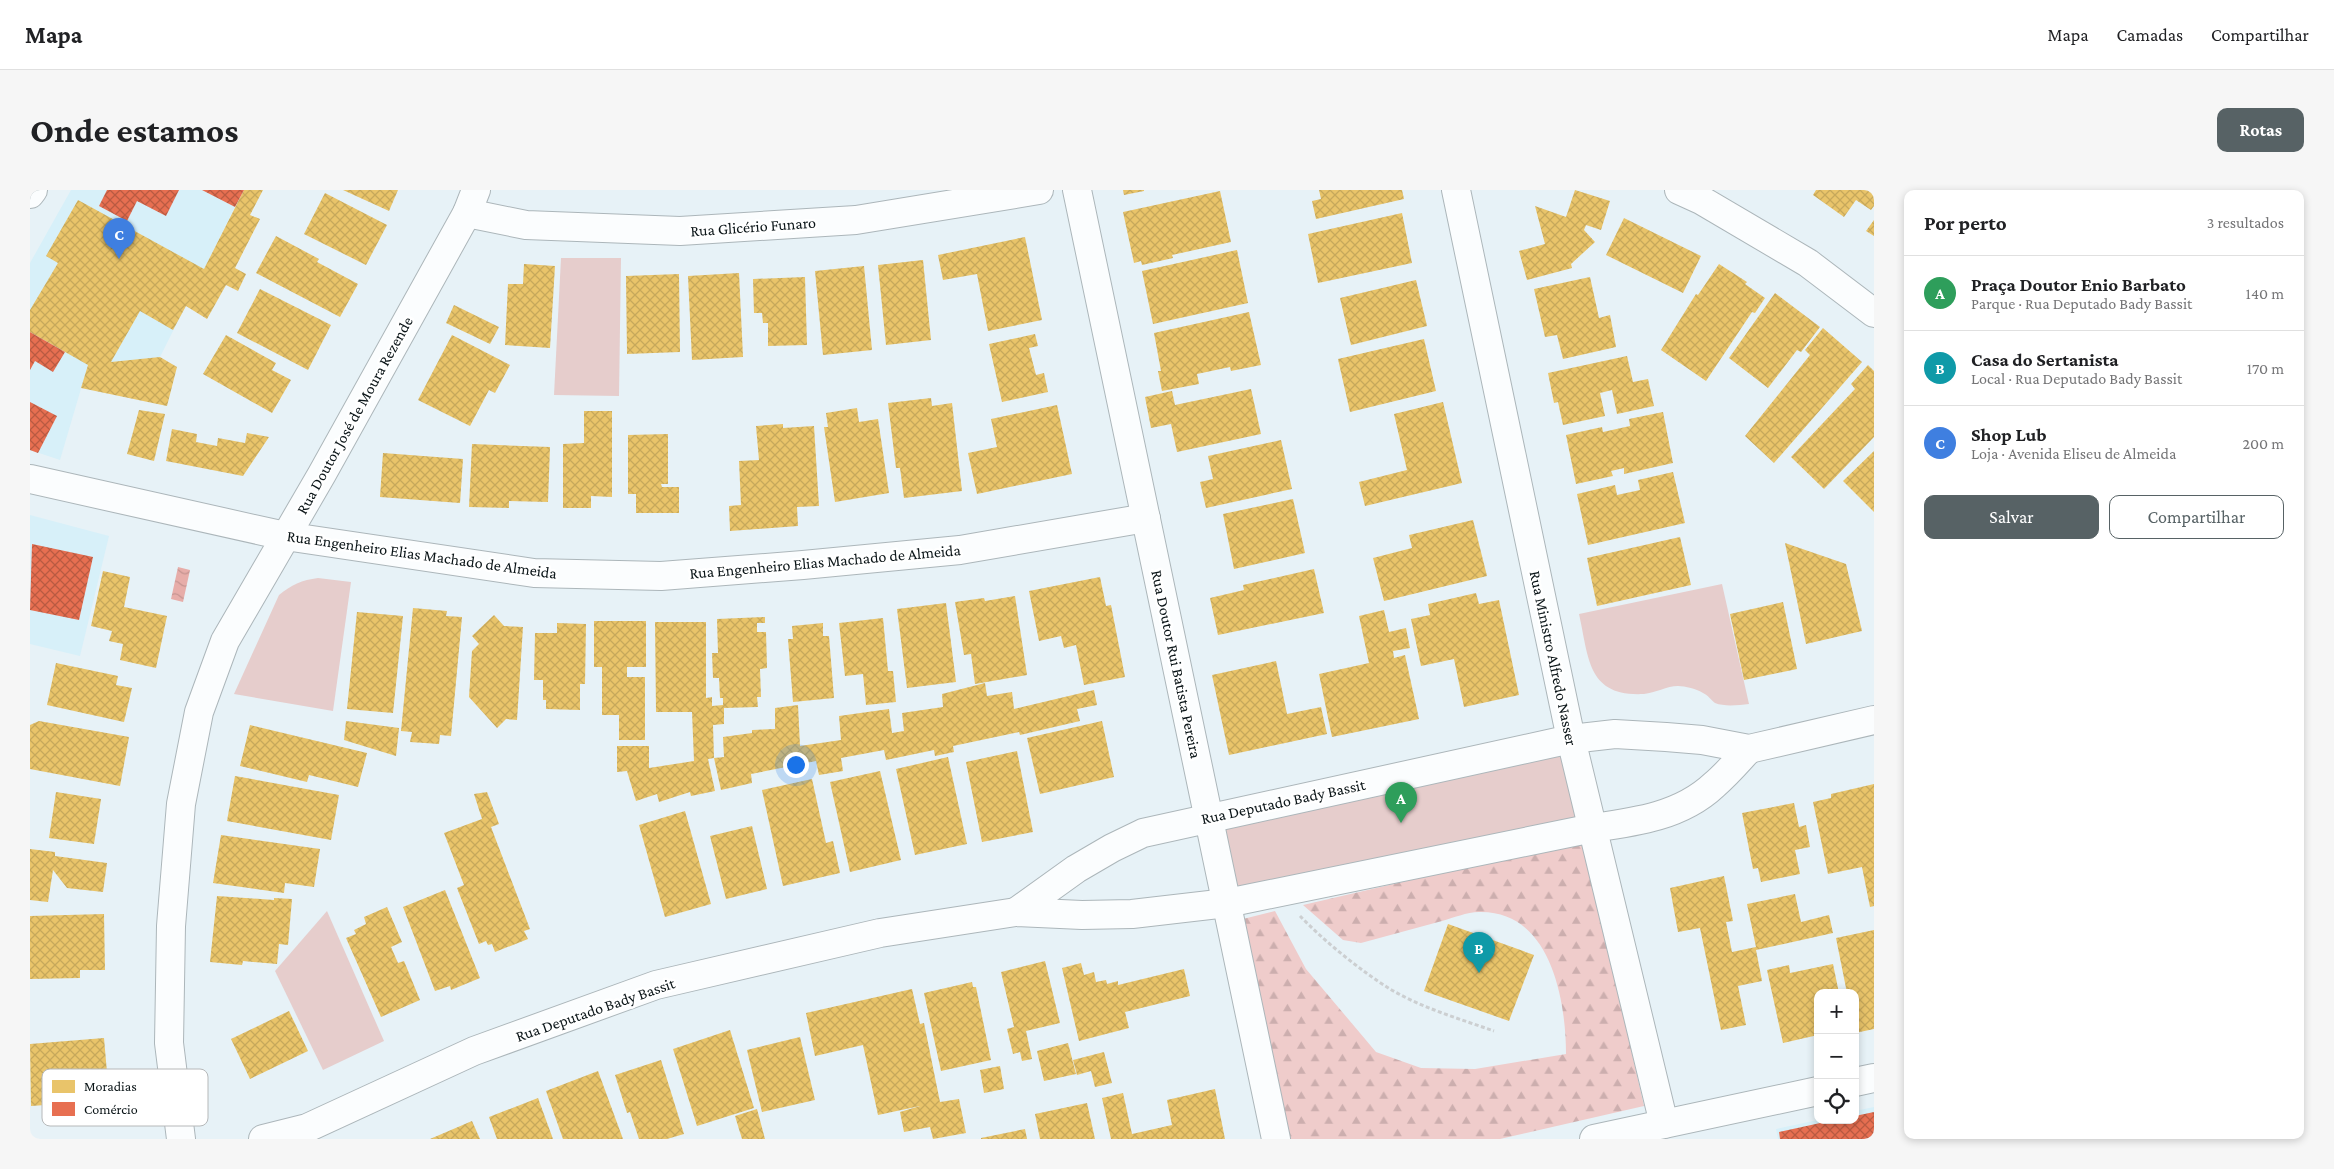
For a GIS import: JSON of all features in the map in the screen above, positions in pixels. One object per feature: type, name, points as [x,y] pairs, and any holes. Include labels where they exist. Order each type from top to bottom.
[{"type":"street","points":[[30,194],[32,190]]},
{"type":"street","name":"Rua Glicério Funaro","points":[[472,202],[526,225],[680,231],[856,220],[1039,190]]},
{"type":"street","name":"Rua Doutor Rui Batista Pereira","points":[[1077,190],[1276,1139]]},
{"type":"street","name":"Rua Ministro Alfredo Nasser","points":[[1456,190],[1571,739],[1664,1124]]},
{"type":"street","points":[[1679,190],[1701,200],[1808,263],[1874,313]]},
{"type":"street","name":"Rua Doutor José de Moura Rezende","points":[[172,1069],[169,1043],[171,926],[181,804],[199,712],[225,642],[322,474],[472,202]]},
{"type":"street","name":"Rua Engenheiro Elias Machado de Almeida","points":[[30,479],[285,536],[534,573],[661,576],[960,550],[1146,518]]},
{"type":"street","name":"Rua Deputado Bady Bassit","points":[[1016,912],[1076,869],[1112,848],[1143,833],[1209,817],[1571,739],[1615,734],[1702,740],[1749,749],[1874,720]]},
{"type":"street","name":"Rua Deputado Bady Bassit","points":[[263,1139],[300,1134],[474,1051],[656,985],[880,932],[1016,912],[1082,915],[1132,914],[1226,903],[1593,828],[1633,822],[1658,816],[1689,804],[1713,786],[1749,749]]},
{"type":"street","points":[[1859,1081],[1874,1078]]},
{"type":"street","points":[[1594,1139],[1814,1091]]},
{"type":"street","name":"Rua Doutor José de Moura Rezende","points":[[179,1126],[181,1139]]},
{"type":"path","points":[[1277,892],[1307,923],[1391,989],[1424,1005],[1494,1032]]},
{"type":"shaded area","points":[[71,190],[202,190],[235,207],[160,357],[88,365],[60,460],[30,450],[30,263]]},
{"type":"shaded area","points":[[561,258],[621,258],[619,396],[554,395]]},
{"type":"shaded area","points":[[30,515],[109,536],[80,656],[30,644]]},
{"type":"shaded area","points":[[318,578],[351,582],[333,711],[234,694],[279,595],[297,584]]},
{"type":"shaded area","points":[[1722,584],[1749,704],[1723,705],[1715,703],[1700,692],[1681,686],[1644,694],[1625,693],[1611,689],[1601,682],[1594,672],[1589,659],[1579,614]]},
{"type":"shaded area","points":[[1571,739],[1593,828],[1227,903],[1209,817]]},
{"type":"shaded area","points":[[327,911],[384,1041],[323,1070],[275,971]]},
{"type":"shaded area","points":[[1874,1107],[1874,1139],[1778,1139],[1776,1129],[1814,1121],[1814,1124],[1859,1124],[1859,1110]]},
{"type":"green space","points":[[1583,840],[1644,1106],[1500,1139],[1289,1139],[1239,920],[1275,911],[1306,969],[1376,1052],[1421,1068],[1475,1069],[1566,1054],[1562,1008],[1557,984],[1549,962],[1538,942],[1523,926],[1503,915],[1474,912],[1361,943],[1343,940],[1303,905]]},
{"type":"water","points":[[178,567],[190,570],[183,602],[171,599]]},
{"type":"building: Moradias","points":[[244,190],[263,190],[250,215],[260,219],[235,268],[246,274],[238,291],[226,285],[207,319],[186,306],[173,330],[140,311],[111,362],[160,357],[177,367],[167,406],[81,388],[88,365],[30,332],[30,310],[58,263],[46,256],[78,200],[204,269]]},
{"type":"building: Moradias","points":[[343,190],[398,190],[389,211]]},
{"type":"building: Moradias","points":[[1123,190],[1144,190],[1144,191],[1124,195]]},
{"type":"building: Moradias","points":[[1319,190],[1402,190],[1404,199],[1316,219],[1312,201],[1321,199]]},
{"type":"building: Moradias","points":[[1575,190],[1610,201],[1601,230],[1586,225],[1584,230],[1595,242],[1571,264],[1572,268],[1527,280],[1519,251],[1545,244],[1535,206],[1566,217]]},
{"type":"building: Moradias","points":[[1816,190],[1874,190],[1874,206],[1871,210],[1856,200],[1844,217],[1813,195]]},
{"type":"building: Moradias","points":[[1220,191],[1231,242],[1172,255],[1173,258],[1142,265],[1141,261],[1134,263],[1123,212]]},
{"type":"building: Moradias","points":[[325,193],[387,225],[366,265],[304,234]]},
{"type":"building: Moradias","points":[[1402,213],[1412,263],[1318,283],[1308,234]]},
{"type":"building: Moradias","points":[[1624,218],[1701,256],[1683,293],[1606,255]]},
{"type":"building: Moradias","points":[[1874,220],[1874,236],[1866,231]]},
{"type":"building: Moradias","points":[[276,236],[319,259],[317,262],[358,284],[340,317],[256,273]]},
{"type":"building: Moradias","points":[[1025,237],[1042,320],[988,331],[977,274],[943,280],[938,255]]},
{"type":"building: Moradias","points":[[1237,250],[1248,303],[1153,324],[1142,271]]},
{"type":"building: Moradias","points":[[923,260],[931,340],[886,345],[878,265]]},
{"type":"building: Moradias","points":[[524,264],[555,266],[550,348],[505,345],[508,284],[523,284]]},
{"type":"building: Moradias","points":[[1719,264],[1747,282],[1745,284],[1765,298],[1755,313],[1752,312],[1706,381],[1661,350],[1696,294],[1698,295]]},
{"type":"building: Moradias","points":[[864,266],[872,350],[823,355],[815,271]]},
{"type":"building: Moradias","points":[[739,273],[743,357],[692,360],[688,276]]},
{"type":"building: Moradias","points":[[679,274],[680,352],[627,354],[626,276]]},
{"type":"building: Moradias","points":[[805,277],[807,345],[768,346],[768,323],[763,323],[762,313],[754,313],[753,279]]},
{"type":"building: Moradias","points":[[1590,277],[1599,318],[1610,315],[1616,347],[1563,359],[1557,335],[1545,337],[1534,289]]},
{"type":"building: Moradias","points":[[1416,280],[1427,326],[1351,345],[1340,298]]},
{"type":"building: Moradias","points":[[260,289],[331,325],[308,370],[237,333]]},
{"type":"building: Moradias","points":[[1775,293],[1820,327],[1801,352],[1797,350],[1768,388],[1729,358]]},
{"type":"building: Moradias","points":[[454,305],[499,327],[490,344],[446,323]]},
{"type":"building: Moradias","points":[[1249,312],[1261,365],[1231,371],[1230,367],[1197,374],[1199,384],[1162,391],[1158,371],[1161,371],[1154,333]]},
{"type":"building: Moradias","points":[[1823,328],[1862,362],[1774,463],[1745,436],[1810,355],[1805,350]]},
{"type":"building: Moradias","points":[[1035,334],[1038,346],[1029,348],[1036,375],[1044,373],[1048,392],[1002,402],[989,344]]},
{"type":"building: Moradias","points":[[226,335],[276,363],[272,370],[291,380],[272,413],[203,374]]},
{"type":"building: Moradias","points":[[452,335],[510,365],[495,393],[489,390],[470,426],[418,400]]},
{"type":"building: Moradias","points":[[1424,339],[1436,391],[1350,412],[1338,359]]},
{"type":"building: Moradias","points":[[1627,356],[1633,382],[1648,379],[1654,406],[1617,414],[1612,390],[1600,393],[1605,416],[1563,425],[1558,402],[1554,403],[1548,373]]},
{"type":"building: Moradias","points":[[1868,365],[1874,371],[1874,437],[1824,489],[1791,457],[1855,389],[1851,384]]},
{"type":"building: Moradias","points":[[1251,389],[1261,434],[1177,452],[1171,424],[1151,428],[1145,397],[1172,391],[1175,405]]},
{"type":"building: Moradias","points":[[931,398],[932,406],[952,403],[962,491],[904,498],[900,468],[896,468],[888,403]]},
{"type":"building: Moradias","points":[[1443,402],[1462,483],[1365,506],[1359,482],[1407,470],[1394,414]]},
{"type":"building: Moradias","points":[[1057,405],[1072,474],[977,494],[968,453],[997,447],[991,419]]},
{"type":"building: Moradias","points":[[857,408],[859,422],[878,419],[889,493],[835,502],[824,427],[828,427],[826,413]]},
{"type":"building: Moradias","points":[[139,410],[165,414],[154,461],[127,454]]},
{"type":"building: Moradias","points":[[584,411],[612,411],[612,497],[591,496],[591,508],[563,508],[563,444],[584,443]]},
{"type":"building: Moradias","points":[[1663,412],[1673,463],[1624,474],[1624,468],[1611,471],[1613,476],[1576,484],[1566,435],[1602,427],[1603,432],[1630,426],[1629,419]]},
{"type":"building: Moradias","points":[[783,424],[783,428],[814,426],[819,506],[797,507],[798,526],[730,531],[729,506],[741,505],[739,461],[759,460],[756,426]]},
{"type":"building: Moradias","points":[[172,429],[197,434],[196,442],[217,446],[218,438],[245,443],[247,433],[269,437],[243,476],[166,461]]},
{"type":"building: Moradias","points":[[668,434],[668,484],[661,484],[662,487],[679,487],[679,513],[636,513],[636,494],[628,494],[628,435]]},
{"type":"building: Moradias","points":[[1281,440],[1292,489],[1206,508],[1200,482],[1213,479],[1208,456]]},
{"type":"building: Moradias","points":[[472,444],[550,447],[548,502],[509,501],[509,508],[469,507]]},
{"type":"building: Moradias","points":[[1874,451],[1874,512],[1843,481]]},
{"type":"building: Moradias","points":[[383,453],[463,459],[460,503],[380,497]]},
{"type":"building: Moradias","points":[[1673,472],[1685,523],[1588,545],[1577,494],[1615,485],[1617,495],[1640,490],[1638,480]]},
{"type":"building: Moradias","points":[[1293,499],[1305,553],[1234,569],[1223,514]]},
{"type":"building: Moradias","points":[[1473,520],[1487,576],[1384,601],[1373,558],[1412,548],[1409,535]]},
{"type":"building: Moradias","points":[[1680,537],[1691,585],[1597,606],[1587,558]]},
{"type":"building: Moradias","points":[[1785,543],[1846,564],[1862,631],[1806,644]]},
{"type":"building: Moradias","points":[[1314,569],[1324,613],[1218,635],[1210,598],[1244,590],[1243,585]]},
{"type":"building: Moradias","points":[[103,571],[130,577],[124,607],[167,616],[156,668],[120,660],[123,644],[109,641],[112,631],[91,626]]},
{"type":"building: Moradias","points":[[1100,577],[1106,606],[1111,605],[1125,677],[1084,685],[1076,645],[1064,648],[1061,636],[1039,641],[1029,591]]},
{"type":"building: Moradias","points":[[1476,593],[1479,604],[1499,600],[1519,695],[1464,707],[1454,659],[1421,666],[1411,619],[1430,615],[1428,604]]},
{"type":"building: Moradias","points":[[1015,596],[1027,675],[975,684],[971,654],[964,655],[955,602],[984,598],[985,601]]},
{"type":"building: Moradias","points":[[1783,602],[1797,669],[1744,680],[1730,614]]},
{"type":"building: Moradias","points":[[946,603],[956,682],[907,688],[897,609]]},
{"type":"building: Moradias","points":[[413,608],[447,611],[446,616],[462,617],[451,736],[440,735],[439,744],[410,742],[412,732],[401,731]]},
{"type":"building: Moradias","points":[[1384,610],[1389,632],[1406,628],[1410,648],[1393,651],[1394,658],[1405,655],[1419,719],[1332,737],[1319,674],[1369,663],[1359,616]]},
{"type":"building: Moradias","points":[[357,612],[403,616],[393,713],[347,709]]},
{"type":"building: Moradias","points":[[494,615],[504,626],[523,627],[517,720],[506,719],[497,728],[469,697],[472,651],[479,644],[472,636]]},
{"type":"building: Moradias","points":[[765,617],[765,623],[757,623],[757,632],[766,632],[767,668],[760,669],[761,697],[757,697],[758,707],[724,708],[724,724],[713,725],[714,758],[708,759],[715,791],[691,796],[690,792],[659,802],[657,794],[636,801],[627,771],[617,772],[617,746],[649,746],[649,768],[694,761],[692,712],[656,712],[655,622],[706,622],[706,698],[712,697],[712,706],[723,705],[723,698],[720,698],[719,678],[713,678],[712,653],[718,653],[717,619]]},
{"type":"building: Moradias","points":[[883,618],[888,671],[893,671],[896,702],[866,705],[863,674],[845,676],[839,623]]},
{"type":"building: Moradias","points":[[594,621],[646,621],[646,667],[627,667],[627,677],[645,677],[645,740],[619,740],[619,715],[602,715],[602,667],[594,667]]},
{"type":"building: Moradias","points":[[557,623],[586,624],[585,684],[580,684],[580,710],[546,709],[546,700],[543,700],[543,680],[534,680],[535,633],[557,633]]},
{"type":"building: Moradias","points":[[823,623],[823,636],[829,636],[834,698],[793,702],[788,639],[793,639],[792,626]]},
{"type":"building: Moradias","points":[[1276,661],[1287,714],[1321,707],[1327,734],[1229,755],[1212,675]]},
{"type":"building: Moradias","points":[[56,663],[118,676],[116,685],[132,688],[124,722],[47,705]]},
{"type":"building: Moradias","points":[[985,683],[987,696],[1012,692],[1014,709],[1094,690],[1097,705],[1077,709],[1080,721],[1020,735],[1019,732],[953,746],[954,752],[935,756],[934,750],[886,760],[884,750],[841,758],[843,771],[819,775],[816,761],[751,774],[752,783],[721,790],[714,758],[724,757],[723,737],[752,733],[752,730],[775,729],[775,708],[798,705],[800,746],[841,740],[839,716],[889,709],[892,733],[904,731],[902,713],[943,707],[942,694]]},
{"type":"building: Moradias","points":[[39,721],[129,737],[120,786],[30,769],[30,725]]},
{"type":"building: Moradias","points":[[346,721],[399,728],[396,756],[344,740]]},
{"type":"building: Moradias","points":[[1102,721],[1114,777],[1040,794],[1027,738]]},
{"type":"building: Moradias","points":[[250,725],[367,753],[358,787],[309,775],[307,782],[240,766]]},
{"type":"building: Moradias","points":[[1017,751],[1033,832],[982,842],[966,762]]},
{"type":"building: Moradias","points":[[948,757],[967,844],[915,855],[896,769]]},
{"type":"building: Moradias","points":[[880,771],[901,860],[850,872],[830,782]]},
{"type":"building: Moradias","points":[[235,776],[339,795],[331,840],[227,821]]},
{"type":"building: Moradias","points":[[812,779],[826,843],[833,841],[840,873],[783,886],[762,790]]},
{"type":"building: Moradias","points":[[1874,784],[1874,906],[1870,907],[1862,867],[1828,874],[1813,802],[1831,798],[1831,794]]},
{"type":"building: Moradias","points":[[56,792],[101,799],[94,844],[49,838]]},
{"type":"building: Moradias","points":[[487,792],[499,824],[491,827],[530,929],[524,931],[528,939],[495,952],[492,944],[488,945],[486,941],[479,944],[457,888],[464,885],[444,833],[482,819],[474,794]]},
{"type":"building: Moradias","points":[[1794,803],[1799,827],[1806,825],[1810,847],[1795,850],[1800,874],[1761,882],[1758,868],[1753,869],[1742,813]]},
{"type":"building: Moradias","points":[[685,811],[711,904],[665,917],[639,825]]},
{"type":"building: Moradias","points":[[752,826],[767,889],[726,899],[710,836]]},
{"type":"building: Moradias","points":[[221,835],[320,849],[314,887],[285,883],[284,893],[213,883]]},
{"type":"building: Moradias","points":[[30,849],[55,852],[55,856],[107,863],[103,892],[67,888],[53,870],[48,902],[30,900]]},
{"type":"building: Moradias","points":[[1724,876],[1733,921],[1726,922],[1732,952],[1756,947],[1747,904],[1795,894],[1801,922],[1829,915],[1833,933],[1756,950],[1762,981],[1738,986],[1746,1025],[1721,1030],[1700,928],[1678,932],[1670,888]]},
{"type":"building: Moradias","points":[[445,890],[480,978],[451,990],[450,986],[435,991],[403,907]]},
{"type":"building: Moradias","points":[[217,896],[274,900],[274,898],[292,899],[288,945],[279,944],[277,964],[243,961],[242,965],[210,962]]},
{"type":"building: Moradias","points":[[387,907],[402,942],[391,947],[398,963],[404,961],[420,1000],[381,1017],[346,938],[356,934],[354,930],[366,924],[364,917]]},
{"type":"building: Moradias","points":[[104,914],[105,970],[80,970],[80,978],[30,979],[30,916]]},
{"type":"building: Moradias","points":[[1448,924],[1534,955],[1509,1021],[1424,991]]},
{"type":"building: Moradias","points":[[1874,930],[1874,1029],[1859,1032],[1859,989],[1846,989],[1836,938]]},
{"type":"building: Moradias","points":[[1045,961],[1060,1023],[1026,1031],[1032,1059],[1022,1061],[1020,1052],[1013,1054],[1007,1029],[1014,1027],[1001,972]]},
{"type":"building: Moradias","points":[[1081,963],[1084,975],[1094,972],[1096,982],[1106,980],[1107,984],[1118,981],[1118,985],[1184,969],[1190,996],[1125,1012],[1129,1028],[1079,1041],[1062,968]]},
{"type":"building: Moradias","points":[[1833,964],[1838,989],[1814,989],[1814,1036],[1783,1043],[1767,970],[1789,965],[1790,973]]},
{"type":"building: Moradias","points":[[972,982],[973,987],[976,987],[991,1060],[941,1071],[924,993]]},
{"type":"building: Moradias","points":[[912,989],[920,1024],[924,1023],[940,1102],[959,1099],[966,1133],[933,1139],[930,1127],[904,1132],[900,1112],[920,1106],[878,1115],[863,1045],[815,1056],[806,1013]]},
{"type":"building: Moradias","points":[[289,1011],[308,1051],[250,1079],[231,1039]]},
{"type":"building: Moradias","points":[[730,1030],[754,1108],[697,1126],[673,1049]]},
{"type":"building: Moradias","points":[[800,1037],[815,1100],[762,1112],[747,1050]]},
{"type":"building: Moradias","points":[[104,1038],[107,1069],[42,1069],[42,1105],[31,1106],[30,1044]]},
{"type":"building: Moradias","points":[[1068,1043],[1076,1074],[1044,1081],[1037,1051]]},
{"type":"building: Moradias","points":[[1104,1052],[1112,1083],[1095,1087],[1091,1071],[1077,1075],[1073,1060]]},
{"type":"building: Moradias","points":[[661,1060],[684,1134],[667,1139],[639,1139],[630,1112],[627,1113],[615,1075]]},
{"type":"building: Moradias","points":[[1000,1066],[1004,1089],[984,1093],[980,1070]]},
{"type":"building: Moradias","points":[[598,1071],[623,1139],[563,1139],[546,1091]]},
{"type":"building: Moradias","points":[[1215,1089],[1225,1139],[1111,1139],[1102,1098],[1123,1093],[1132,1134],[1172,1125],[1167,1100]]},
{"type":"building: Moradias","points":[[538,1098],[553,1139],[497,1139],[489,1117]]},
{"type":"building: Moradias","points":[[1087,1103],[1095,1139],[1040,1139],[1035,1114]]},
{"type":"building: Moradias","points":[[757,1109],[765,1139],[742,1139],[735,1116]]},
{"type":"building: Moradias","points":[[472,1121],[480,1139],[430,1139]]},
{"type":"building: Moradias","points":[[1025,1129],[1027,1139],[981,1139],[981,1138]]},
{"type":"building: Comércio","points":[[107,190],[179,190],[166,216],[137,201],[127,221],[99,206]]},
{"type":"building: Comércio","points":[[202,190],[244,190],[235,207]]},
{"type":"building: Comércio","points":[[30,332],[65,352],[53,372],[35,361],[30,370]]},
{"type":"building: Comércio","points":[[30,402],[57,416],[38,453],[30,450]]},
{"type":"building: Comércio","points":[[32,544],[93,557],[79,620],[30,610]]},
{"type":"building: Comércio","points":[[1874,1112],[1874,1139],[1780,1139],[1779,1132],[1816,1124],[1859,1124],[1859,1115]]},
{"type":"place","name":"Shop Lub","points":[[119,259]]},
{"type":"place","name":"Praça Doutor Enio Barbato","points":[[1401,823]]},
{"type":"place","name":"Casa do Sertanista","points":[[1479,973]]}]
